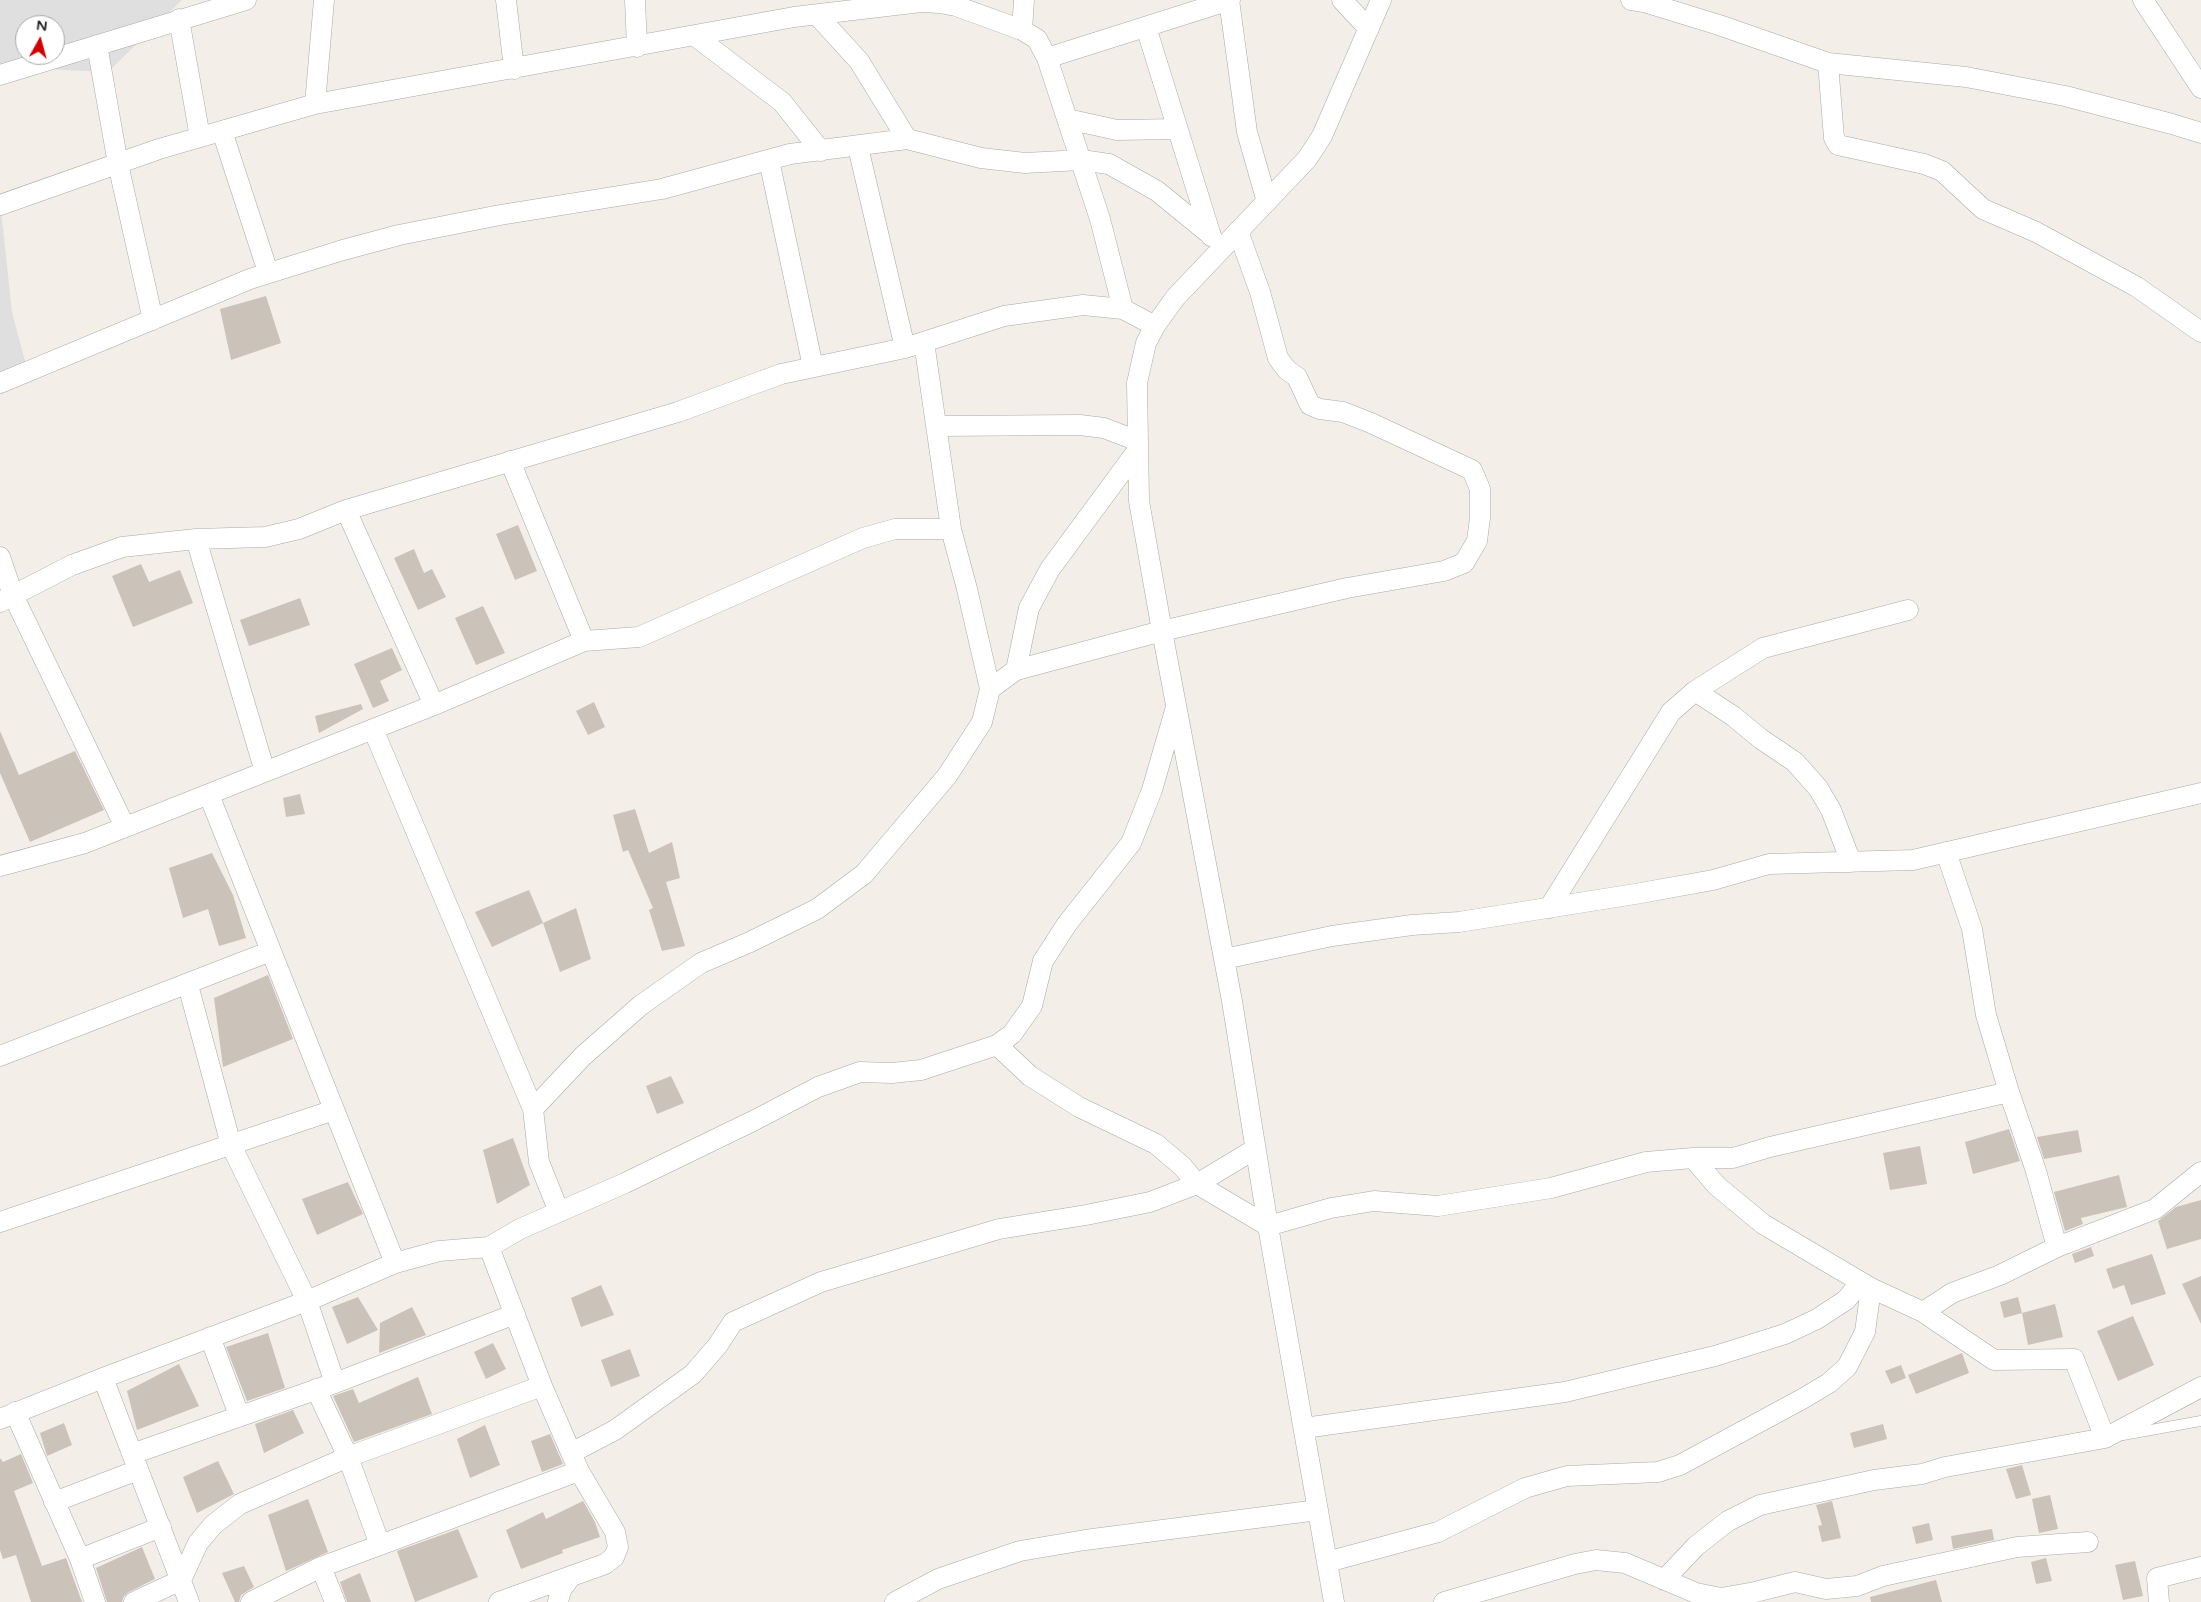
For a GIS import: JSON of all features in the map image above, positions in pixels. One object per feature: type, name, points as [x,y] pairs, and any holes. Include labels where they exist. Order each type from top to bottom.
[{"type":"street","points":[[0,76],[179,19],[246,0]]},
{"type":"street","points":[[315,104],[324,0]]},
{"type":"street","points":[[506,0],[514,69]]},
{"type":"street","points":[[635,0],[637,47]]},
{"type":"street","points":[[1022,30],[1024,0]]},
{"type":"street","points":[[1047,58],[1146,27],[1187,7],[1229,0],[1247,132],[1267,202]]},
{"type":"street","points":[[1342,0],[1369,29]]},
{"type":"street","points":[[1334,1602],[1268,1226],[1224,959],[1162,631],[1140,501],[1137,446],[1137,383],[1146,343],[1155,326],[1213,244],[1238,231],[1307,159],[1322,136],[1380,0]]},
{"type":"street","points":[[1631,0],[1644,2],[1719,25],[1828,63],[1966,78],[2065,96],[2201,133]]},
{"type":"street","points":[[2143,0],[2201,88]]},
{"type":"street","points":[[0,205],[200,137],[315,104],[875,4],[940,3],[956,6],[1022,30],[1037,40],[1047,58],[1100,219],[1123,309]]},
{"type":"street","points":[[817,15],[847,45],[859,61],[907,139]]},
{"type":"street","points":[[179,19],[200,137]]},
{"type":"street","points":[[1146,27],[1213,244]]},
{"type":"street","points":[[695,36],[782,102],[822,151]]},
{"type":"street","points":[[97,45],[118,164],[153,320]]},
{"type":"street","points":[[1828,63],[1834,138],[1838,146],[1924,164],[1942,171],[1983,209],[2036,232],[2137,288],[2201,332]]},
{"type":"street","points":[[1067,119],[1117,130],[1177,129]]},
{"type":"street","points":[[222,131],[268,272]]},
{"type":"street","points":[[0,383],[268,272],[399,236],[500,215],[662,189],[790,154],[858,147],[907,139],[981,158],[1025,163],[1081,160],[1109,164],[1157,191],[1213,244]]},
{"type":"street","points":[[533,1109],[584,1056],[641,1005],[701,963],[817,910],[864,874],[948,776],[982,722],[990,688],[951,529],[936,426],[915,345],[858,147]]},
{"type":"street","points":[[769,160],[813,367]]},
{"type":"street","points":[[990,688],[1016,670],[1162,631],[1347,588],[1444,571],[1464,563],[1477,541],[1480,518],[1480,489],[1472,470],[1371,423],[1343,412],[1320,410],[1310,404],[1297,377],[1287,370],[1278,358],[1260,292],[1238,231]]},
{"type":"street","points":[[6,599],[72,565],[122,547],[196,540],[265,537],[299,530],[346,510],[678,412],[781,374],[915,345],[1004,316],[1083,305],[1123,309],[1155,326]]},
{"type":"street","points":[[936,426],[1080,425],[1104,428],[1137,446]]},
{"type":"street","points":[[1016,670],[1029,608],[1050,568],[1137,446]]},
{"type":"street","points":[[510,461],[584,641]]},
{"type":"street","points":[[346,510],[434,705]]},
{"type":"street","points":[[0,866],[85,843],[434,705],[584,641],[639,637],[863,538],[895,529],[951,529]]},
{"type":"street","points":[[196,540],[265,772]]},
{"type":"street","points":[[0,557],[6,599],[125,827]]},
{"type":"street","points":[[1548,908],[1671,712],[1695,691],[1763,648],[1908,610]]},
{"type":"street","points":[[1695,691],[1733,716],[1801,769],[1818,788],[1831,810],[1851,862]]},
{"type":"street","points":[[95,1602],[80,1559],[54,1502],[8,1415],[307,1301],[395,1263],[439,1251],[489,1247],[520,1229],[753,1122],[818,1087],[860,1072],[892,1073],[921,1070],[997,1045],[1012,1034],[1032,1006],[1043,961],[1067,924],[1132,843],[1152,790],[1177,705]]},
{"type":"street","points":[[373,729],[533,1109],[539,1162],[559,1212]]},
{"type":"street","points":[[1224,959],[1332,936],[1412,925],[1459,922],[1713,880],[1769,864],[1914,860],[2201,793]]},
{"type":"street","points":[[209,794],[395,1263]]},
{"type":"street","points":[[1946,852],[1972,929],[1986,1015],[2009,1092],[2036,1171],[2057,1247]]},
{"type":"street","points":[[0,1056],[188,985],[271,951]]},
{"type":"street","points":[[188,985],[231,1145],[307,1301],[335,1383]]},
{"type":"street","points":[[997,1045],[1030,1076],[1079,1107],[1156,1144],[1182,1166],[1197,1184],[1268,1226],[1331,1208],[1374,1201],[1438,1206],[1551,1188],[1646,1162],[1693,1158],[1733,1158],[1770,1147],[2009,1092]]},
{"type":"street","points":[[0,1222],[334,1110]]},
{"type":"street","points":[[252,1602],[321,1567],[575,1462],[615,1430],[693,1374],[718,1345],[733,1322],[821,1282],[999,1229],[1086,1215],[1150,1202],[1197,1184],[1255,1150]]},
{"type":"street","points":[[1693,1158],[1716,1186],[1763,1224],[1866,1285],[1923,1312],[1994,1360],[2074,1359],[2105,1438]]},
{"type":"street","points":[[1923,1312],[1952,1292],[2000,1275],[2057,1247],[2155,1209],[2201,1172]]},
{"type":"street","points":[[489,1247],[542,1386],[575,1462],[615,1532],[618,1547],[614,1556],[605,1564],[569,1579],[499,1602]]},
{"type":"street","points":[[1304,1428],[1565,1392],[1715,1356],[1785,1334],[1817,1319],[1866,1285]]},
{"type":"street","points":[[1327,1562],[1438,1532],[1525,1488],[1567,1476],[1658,1472],[1680,1465],[1804,1398],[1829,1383],[1847,1367],[1866,1332],[1866,1285]]},
{"type":"street","points":[[54,1502],[135,1462],[239,1415],[335,1383],[515,1314]]},
{"type":"street","points":[[210,1338],[239,1415]]},
{"type":"street","points":[[103,1378],[189,1602]]},
{"type":"street","points":[[134,1602],[181,1580],[198,1543],[213,1525],[240,1504],[348,1457],[542,1386]]},
{"type":"street","points":[[1664,1580],[1696,1546],[1728,1521],[1760,1505],[1874,1480],[1922,1474],[1945,1467],[2105,1438],[2201,1387]]},
{"type":"street","points":[[316,1389],[348,1457],[380,1544]]},
{"type":"street","points":[[895,1602],[938,1579],[1020,1551],[1085,1540],[1318,1510]]},
{"type":"street","points":[[80,1559],[161,1527]]},
{"type":"street","points":[[1444,1602],[1575,1564],[1596,1560],[1625,1564],[1696,1593],[1722,1600],[1796,1582],[1826,1589],[1857,1586],[1883,1576],[2017,1547],[2088,1542]]},
{"type":"street","points":[[321,1567],[335,1602]]},
{"type":"street","points":[[2159,1602],[2157,1578],[2201,1567]]},
{"type":"street","points":[[558,1602],[560,1590],[569,1579]]},
{"type":"lane","points":[[2105,1438],[2201,1421]]},
{"type":"shaded area","points":[[0,0],[182,0],[108,72],[0,67]]},
{"type":"shaded area","points":[[0,201],[12,312],[26,365],[0,383]]},
{"type":"building","points":[[266,296],[281,343],[231,360],[220,309]]},
{"type":"building","points":[[518,525],[537,571],[515,580],[496,534]]},
{"type":"building","points":[[414,549],[424,573],[432,569],[446,597],[418,610],[394,558]]},
{"type":"building","points":[[141,564],[149,582],[180,570],[193,603],[133,627],[112,576]]},
{"type":"building","points":[[300,598],[310,625],[249,646],[240,620]]},
{"type":"building","points":[[483,606],[505,653],[476,665],[455,618]]},
{"type":"building","points":[[392,648],[402,670],[380,681],[389,701],[373,708],[354,664]]},
{"type":"building","points":[[594,702],[605,727],[588,735],[576,711]]},
{"type":"building","points":[[361,704],[363,709],[319,733],[315,716]]},
{"type":"building","points":[[0,731],[19,775],[75,751],[104,810],[30,842],[0,773]]},
{"type":"building","points":[[300,794],[305,814],[286,817],[283,798]]},
{"type":"building","points":[[635,809],[649,853],[672,842],[680,878],[666,882],[685,946],[662,951],[649,910],[653,908],[628,850],[623,852],[613,815]]},
{"type":"building","points":[[212,853],[233,895],[246,938],[219,946],[208,909],[183,918],[169,868]]},
{"type":"building","points":[[529,890],[543,923],[492,947],[475,912]]},
{"type":"building","points":[[576,908],[591,959],[560,972],[543,923]]},
{"type":"building","points":[[268,975],[293,1039],[223,1067],[214,998]]},
{"type":"building","points":[[671,1076],[684,1103],[657,1114],[646,1086]]},
{"type":"building","points":[[2009,1129],[2020,1161],[1973,1174],[1965,1142]]},
{"type":"building","points":[[2078,1130],[2082,1152],[2044,1159],[2037,1137]]},
{"type":"building","points":[[513,1138],[530,1185],[497,1204],[483,1150]]},
{"type":"building","points":[[1920,1146],[1927,1184],[1890,1190],[1883,1153]]},
{"type":"building","points":[[2119,1175],[2127,1207],[2081,1218],[2083,1224],[2065,1231],[2054,1192]]},
{"type":"building","points":[[348,1182],[363,1214],[317,1235],[302,1199]]},
{"type":"building","points":[[2201,1200],[2201,1239],[2167,1249],[2158,1221],[2176,1207]]},
{"type":"building","points":[[2091,1247],[2094,1256],[2075,1263],[2072,1254]]},
{"type":"building","points":[[2152,1254],[2166,1294],[2131,1305],[2124,1285],[2113,1289],[2106,1269]]},
{"type":"building","points":[[2201,1276],[2201,1324],[2182,1284]]},
{"type":"building","points":[[601,1285],[614,1315],[581,1327],[571,1298]]},
{"type":"building","points":[[358,1297],[378,1330],[347,1344],[332,1307]]},
{"type":"building","points":[[2018,1297],[2022,1313],[2004,1318],[2000,1302]]},
{"type":"building","points":[[2055,1304],[2063,1337],[2028,1345],[2022,1313]]},
{"type":"building","points":[[412,1307],[426,1335],[379,1353],[380,1323]]},
{"type":"building","points":[[2133,1316],[2154,1365],[2118,1381],[2097,1331]]},
{"type":"building","points":[[268,1333],[285,1388],[247,1401],[226,1347]]},
{"type":"building","points":[[493,1343],[506,1369],[486,1379],[474,1352]]},
{"type":"building","points":[[630,1349],[640,1376],[611,1387],[601,1360]]},
{"type":"building","points":[[1962,1353],[1969,1373],[1916,1394],[1908,1375]]},
{"type":"building","points":[[179,1364],[199,1406],[137,1430],[127,1391]]},
{"type":"building","points":[[1901,1365],[1906,1378],[1891,1384],[1885,1371]]},
{"type":"building","points":[[418,1377],[432,1414],[354,1442],[333,1396],[353,1389],[359,1403]]},
{"type":"building","points":[[293,1410],[304,1433],[264,1453],[255,1424]]},
{"type":"building","points":[[64,1423],[72,1445],[47,1456],[40,1433]]},
{"type":"building","points":[[1883,1424],[1887,1439],[1854,1448],[1850,1433]]},
{"type":"building","points":[[485,1425],[500,1465],[470,1478],[457,1439]]},
{"type":"building","points":[[550,1434],[563,1464],[542,1472],[531,1441]]},
{"type":"building","points":[[21,1454],[33,1483],[14,1491],[42,1566],[66,1558],[82,1602],[31,1602],[16,1555],[3,1559],[0,1550],[0,1458],[3,1462]]},
{"type":"building","points":[[218,1461],[234,1494],[197,1513],[183,1477]]},
{"type":"building","points":[[2022,1465],[2031,1495],[2016,1499],[2006,1469]]},
{"type":"building","points":[[2050,1495],[2058,1529],[2039,1533],[2032,1499]]},
{"type":"building","points":[[308,1499],[328,1552],[286,1571],[268,1515]]},
{"type":"building","points":[[583,1501],[595,1522],[600,1537],[562,1550],[563,1553],[521,1569],[506,1530],[543,1512],[546,1519]]},
{"type":"building","points":[[1832,1501],[1841,1538],[1822,1542],[1818,1526],[1822,1525],[1816,1505]]},
{"type":"building","points":[[1929,1523],[1933,1540],[1916,1544],[1912,1527]]},
{"type":"building","points":[[458,1529],[478,1577],[415,1602],[397,1551]]},
{"type":"building","points":[[1992,1529],[1994,1540],[1953,1549],[1951,1536]]},
{"type":"building","points":[[142,1547],[155,1579],[129,1592],[124,1596],[122,1602],[107,1602],[96,1568]]},
{"type":"building","points":[[2046,1558],[2052,1581],[2036,1584],[2031,1562]]},
{"type":"building","points":[[2135,1561],[2143,1596],[2123,1600],[2115,1565]]},
{"type":"building","points":[[244,1566],[254,1587],[241,1595],[239,1602],[235,1602],[222,1573]]},
{"type":"building","points":[[360,1573],[371,1602],[347,1602],[340,1582]]},
{"type":"building","points":[[1936,1580],[1942,1602],[1871,1602],[1870,1597]]}]
